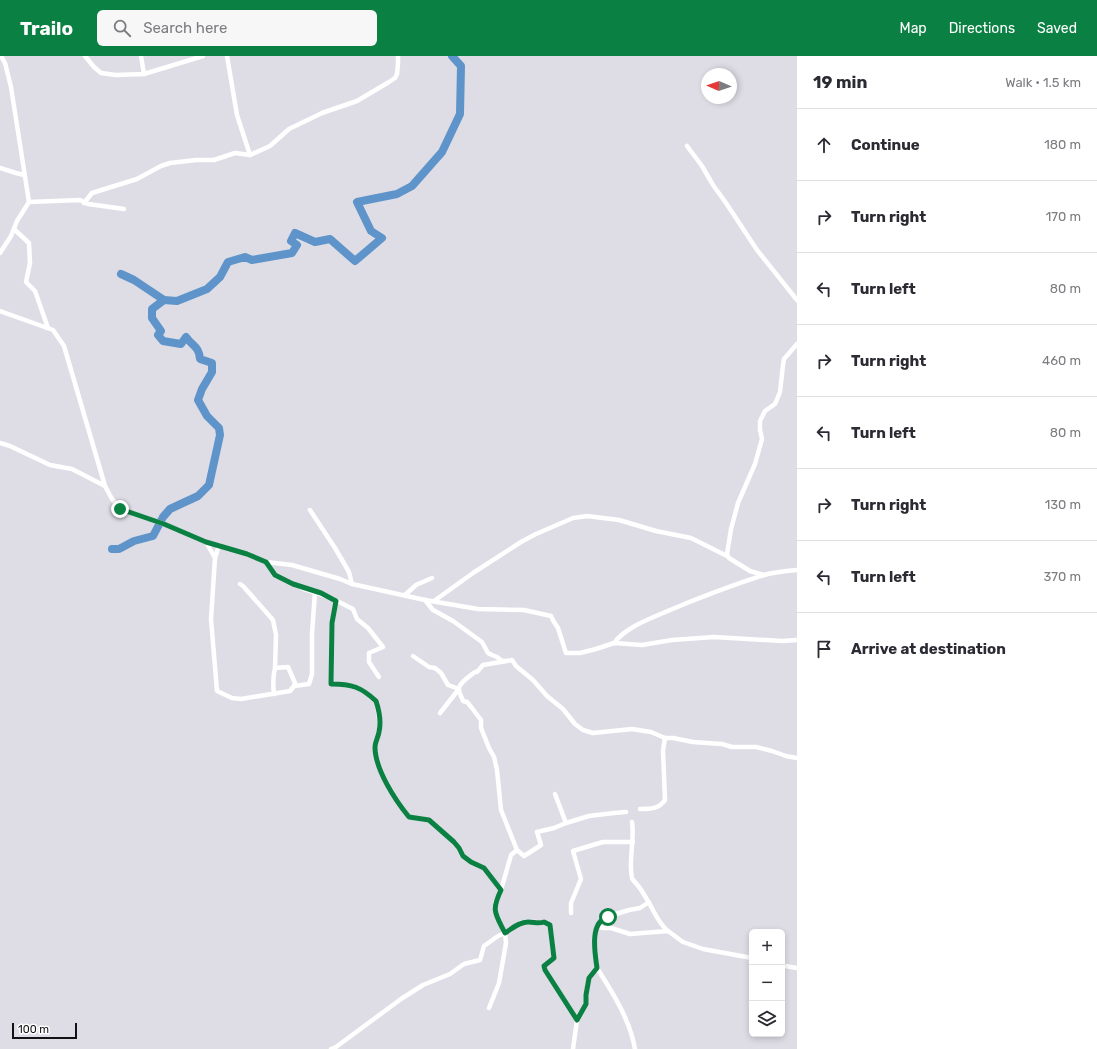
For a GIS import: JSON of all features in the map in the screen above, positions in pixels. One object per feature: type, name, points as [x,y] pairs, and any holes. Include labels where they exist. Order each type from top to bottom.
[{"type":"street","points":[[0,253],[29,202],[11,87],[5,63],[1,56]]},
{"type":"street","points":[[85,56],[94,67],[102,73],[116,75],[144,74],[187,58],[203,56]]},
{"type":"street","points":[[141,56],[144,74]]},
{"type":"street","points":[[227,56],[237,115],[250,155]]},
{"type":"street","points":[[84,202],[92,193],[137,179],[161,166],[170,163],[196,160],[214,160],[235,153],[250,155],[270,146],[289,129],[322,113],[357,101],[395,78],[397,74],[398,56]]},
{"type":"street","points":[[687,146],[702,166],[713,185],[757,250],[797,300]]},
{"type":"street","points":[[0,168],[24,174]]},
{"type":"street","points":[[29,202],[80,200],[88,204],[124,209]]},
{"type":"street","points":[[14,229],[29,243],[30,263],[26,282],[35,291],[48,328]]},
{"type":"street","points":[[0,311],[53,330],[64,346],[105,486],[112,499],[120,509],[164,524],[206,542],[247,554],[266,562],[292,565],[352,584],[404,596],[478,609],[524,610],[551,616],[558,628],[566,654],[580,653],[614,643],[642,645],[672,640],[714,637],[782,641],[797,640]]},
{"type":"street","points":[[727,556],[730,529],[738,504],[755,464],[762,439],[760,421],[765,411],[775,404],[780,392],[784,359],[797,344]]},
{"type":"street","points":[[0,443],[50,464],[72,469],[105,486]]},
{"type":"street","points":[[310,510],[349,572],[352,584]]},
{"type":"street","points":[[434,601],[473,573],[521,542],[573,518],[587,516],[619,520],[656,531],[691,538],[727,556],[750,571],[764,575]]},
{"type":"street","points":[[206,542],[216,558]]},
{"type":"street","points":[[219,545],[216,558],[211,619],[217,691],[232,698],[241,699],[290,691],[295,683],[288,667],[275,668]]},
{"type":"street","points":[[266,562],[275,575],[293,584],[329,597],[353,609],[357,619],[368,628],[383,647],[369,653],[369,662],[379,677]]},
{"type":"street","points":[[614,643],[619,636],[649,618],[696,599],[764,575],[797,570]]},
{"type":"street","points":[[404,596],[416,585],[432,578]]},
{"type":"street","points":[[240,584],[273,620],[276,635],[274,694]]},
{"type":"street","points":[[294,686],[309,684],[312,674],[312,634],[315,592]]},
{"type":"street","points":[[425,600],[433,610],[454,621],[482,642],[488,653],[502,661],[512,660],[516,666],[533,680],[547,696],[563,709],[575,724],[583,730],[593,733],[632,728],[651,732],[665,738],[722,744],[732,747],[756,747],[772,750],[786,756],[797,758]]},
{"type":"street","points":[[336,601],[332,623],[331,684],[350,685],[358,688],[376,701],[379,722],[379,732],[375,745],[376,758],[389,786],[403,810],[409,817],[429,820],[454,842],[463,856],[471,862],[484,868],[501,890]]},
{"type":"street","points":[[413,656],[429,667],[435,668],[441,673],[448,685],[459,689],[464,701],[467,702],[481,720],[481,728],[494,757],[497,770],[501,810],[517,850],[524,856],[541,845],[536,832],[554,828],[589,816],[614,812],[626,812]]},
{"type":"street","points":[[440,713],[462,683],[477,672],[483,665],[511,661]]},
{"type":"street","points":[[640,809],[658,807],[665,800],[663,750],[665,738]]},
{"type":"street","points":[[555,794],[566,823]]},
{"type":"street","points":[[632,822],[632,878],[649,902],[663,927],[683,942],[703,949],[749,957]]},
{"type":"street","points":[[571,913],[571,902],[581,879],[573,851],[603,842],[633,842]]},
{"type":"street","points":[[489,1008],[499,983],[506,943],[505,933],[495,911],[496,901],[501,890],[511,855],[517,850]]},
{"type":"street","points":[[635,1049],[633,1038],[619,1005],[597,968],[594,940],[597,926],[603,918],[640,908],[649,902]]},
{"type":"street","points":[[331,1049],[336,1047],[401,999],[423,985],[450,974],[464,964],[480,960],[484,946],[520,923],[526,922],[544,922],[550,925],[554,958],[544,966],[545,970],[577,1020]]},
{"type":"street","points":[[597,926],[611,928],[630,934],[668,931]]},
{"type":"street","points":[[784,965],[797,968]]},
{"type":"street","points":[[573,1049],[577,1020],[586,1004],[589,978],[597,968]]},
{"type":"waterway","points":[[121,274],[134,280],[164,300],[177,301],[207,289],[220,277],[228,262],[245,257],[252,260],[292,253],[297,245],[291,241],[295,233],[315,242],[330,239],[355,261],[382,238],[371,231],[357,202],[397,194],[412,186],[442,152],[460,114],[461,66],[452,56]]},
{"type":"waterway","points":[[112,549],[119,549],[134,541],[153,536],[163,517],[170,509],[198,496],[209,485],[220,435],[219,428],[207,416],[198,400],[202,389],[212,372],[212,363],[200,359],[197,349],[186,337],[181,344],[163,341],[158,335],[161,331],[152,318],[152,309],[164,300]]},
{"type":"route","points":[[120,509],[164,524],[206,542],[247,554],[266,562],[275,575],[304,589],[321,593],[336,601],[332,623],[331,684],[350,685],[358,688],[376,701],[379,715],[379,732],[375,745],[376,758],[380,769],[396,799],[409,817],[429,820],[454,842],[463,856],[471,862],[484,868],[490,875],[501,890],[496,901],[495,911],[505,933],[520,923],[544,922],[550,925],[554,958],[544,966],[545,970],[577,1020],[586,1004],[589,978],[597,968],[594,940],[597,926],[603,918],[608,917]]}]
